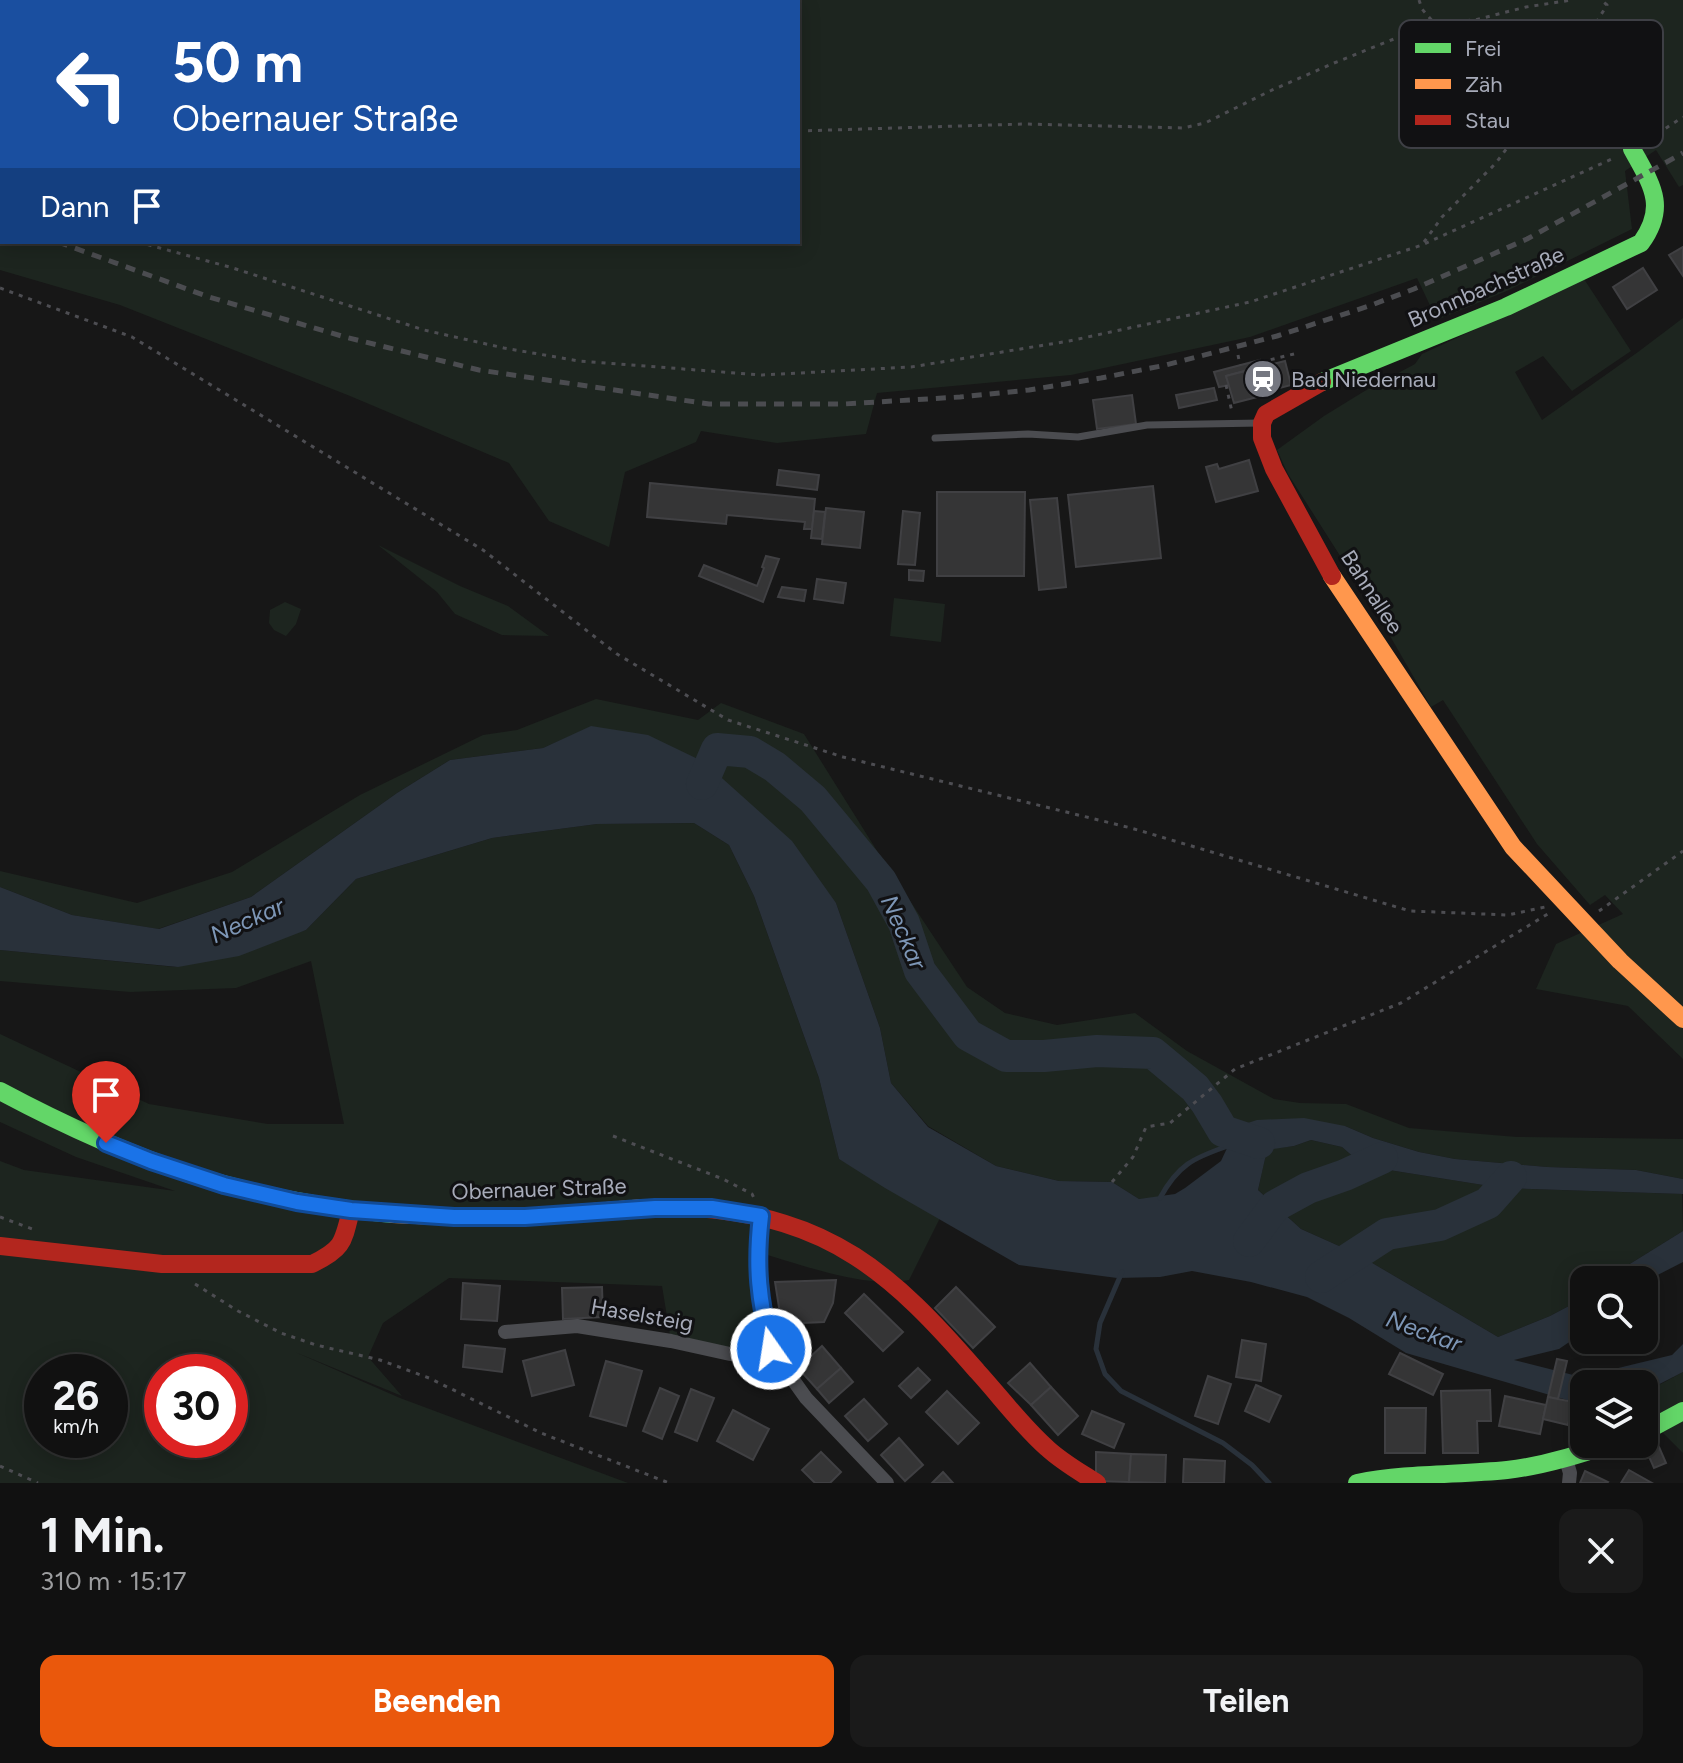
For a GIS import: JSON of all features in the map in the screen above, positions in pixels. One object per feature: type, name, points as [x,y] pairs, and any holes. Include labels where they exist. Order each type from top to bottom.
[{"type":"street","name":"Bronnbachstraße","points":[[1262,423],[1266,414],[1273,409],[1322,382],[1506,307],[1641,243],[1654,224],[1657,203],[1632,149]]},
{"type":"street","name":"Bahnallee","points":[[1262,423],[1262,438],[1274,469],[1326,568],[1513,847],[1620,961],[1683,1019]]},
{"type":"street","name":"Obernauer Straße","points":[[0,1091],[83,1134],[151,1161],[224,1185],[297,1202],[351,1210],[454,1217],[525,1217],[655,1208],[712,1208],[761,1216],[806,1230],[854,1254],[895,1283],[940,1327],[1038,1440],[1097,1483]]},
{"type":"street","points":[[0,1246],[162,1264],[312,1264],[334,1253],[345,1235],[351,1210]]},
{"type":"street","points":[[761,1216],[757,1251],[759,1294],[771,1349],[806,1398],[887,1483]]},
{"type":"street","name":"Haselsteig","points":[[505,1332],[577,1326],[730,1354],[771,1349]]},
{"type":"street","points":[[1658,1424],[1683,1411]]},
{"type":"street","points":[[1357,1483],[1381,1477],[1506,1470],[1570,1458]]},
{"type":"street","points":[[1566,1459],[1569,1483]]},
{"type":"lane","points":[[935,438],[1028,434],[1078,437],[1147,425],[1262,423]]},
{"type":"path","points":[[1419,0],[1431,20]]},
{"type":"path","points":[[1475,20],[1526,7],[1572,0]]},
{"type":"path","points":[[1601,0],[1607,5]]},
{"type":"path","points":[[1598,20],[1612,0]]},
{"type":"path","points":[[800,131],[1024,124],[1183,128],[1205,123],[1334,63],[1399,37]]},
{"type":"path","points":[[1663,130],[1683,117]]},
{"type":"path","points":[[1422,245],[1442,217],[1507,148]]},
{"type":"path","points":[[145,244],[233,268],[424,330],[579,361],[762,375],[911,367],[1069,341],[1250,302],[1422,245],[1632,149]]},
{"type":"path","points":[[0,288],[132,337],[483,550],[617,654],[728,720],[843,757],[1131,828],[1410,911],[1508,915],[1565,904]]},
{"type":"path","points":[[1261,362],[1298,353]]},
{"type":"path","points":[[1238,355],[1240,365]]},
{"type":"path","points":[[1226,385],[1235,423]]},
{"type":"path","points":[[1583,922],[1683,851]]},
{"type":"path","points":[[1112,1182],[1133,1157],[1146,1127],[1170,1123],[1235,1069],[1401,1003],[1565,904]]},
{"type":"path","points":[[613,1136],[723,1179],[752,1194],[761,1216]]},
{"type":"path","points":[[187,1280],[281,1333],[380,1360],[429,1378],[541,1433],[669,1483]]},
{"type":"path","points":[[0,1466],[38,1483]]},
{"type":"shaded area","points":[[800,0],[1683,0],[1683,185],[1679,187],[1656,150],[1625,171],[1632,229],[1509,290],[1437,320],[1417,278],[1250,337],[1071,375],[877,393],[866,434],[777,443],[701,431],[696,442],[625,472],[609,547],[549,521],[509,463],[120,305],[0,270],[0,244],[800,244]]},
{"type":"shaded area","points":[[1584,279],[1631,351],[1572,391],[1543,356],[1515,372],[1542,420],[1683,318],[1683,1059],[1628,1006],[1536,989],[1556,944],[1623,914],[1605,895],[1590,905],[1537,844],[1443,700],[1431,707],[1379,617],[1288,474],[1277,450],[1324,416],[1415,364],[1422,354]]},
{"type":"shaded area","points":[[378,545],[508,606],[549,636],[502,635],[455,614],[437,592]]},
{"type":"shaded area","points":[[894,598],[945,604],[941,642],[890,636]]},
{"type":"shaded area","points":[[285,602],[301,609],[296,624],[286,636],[274,630],[269,623],[270,610]]},
{"type":"shaded area","points":[[596,699],[698,720],[721,703],[804,734],[967,987],[1005,1013],[1057,1025],[1135,1013],[1187,1051],[1274,1099],[1346,1104],[1409,1128],[1517,1137],[1683,1139],[1683,1179],[1636,1170],[1547,1167],[1455,1159],[1419,1152],[1345,1126],[1223,1130],[1228,1146],[1203,1154],[1179,1169],[1160,1198],[1139,1199],[1112,1182],[1059,1181],[996,1166],[928,1126],[891,1083],[880,1028],[836,903],[591,727],[543,748],[450,760],[397,793],[251,897],[158,929],[72,915],[0,887],[0,871],[137,903],[232,872],[360,795],[483,735],[517,730]]},
{"type":"shaded area","points":[[694,823],[729,845],[754,896],[819,1078],[839,1159],[941,1216],[909,1280],[892,1282],[853,1278],[757,1252],[771,1349],[730,1354],[671,1341],[662,1286],[449,1278],[383,1323],[368,1357],[402,1396],[295,1352],[400,1398],[628,1483],[0,1483],[0,1161],[24,1170],[175,1191],[76,1157],[0,1122],[0,1034],[149,1104],[268,1124],[344,1124],[311,961],[236,988],[130,992],[0,981],[0,950],[175,967],[306,930],[356,879],[492,838],[597,824]]},
{"type":"shaded area","points":[[1311,1140],[1342,1147],[1364,1166],[1502,1188],[1682,1194],[1683,1231],[1627,1266],[1570,1266],[1570,1305],[1498,1337],[1357,1254],[1301,1229],[1258,1190],[1267,1149],[1294,1146]]},
{"type":"shaded area","points":[[1683,1372],[1683,1453],[1662,1432],[1658,1422],[1658,1386]]},
{"type":"water","points":[[591,726],[648,735],[704,762],[792,841],[836,903],[880,1028],[891,1083],[928,1127],[996,1166],[1059,1181],[1112,1182],[1139,1199],[1175,1194],[1221,1161],[1228,1146],[1223,1131],[1257,1120],[1304,1118],[1345,1126],[1419,1152],[1455,1159],[1547,1167],[1636,1170],[1683,1179],[1683,1194],[1502,1188],[1364,1166],[1342,1147],[1311,1140],[1267,1150],[1258,1190],[1301,1229],[1357,1254],[1498,1337],[1570,1305],[1570,1342],[1559,1349],[1514,1360],[1570,1374],[1570,1401],[1406,1353],[1349,1318],[1307,1297],[1251,1282],[1192,1271],[1160,1277],[1117,1278],[1019,1265],[839,1159],[819,1078],[754,896],[729,845],[694,823],[597,824],[492,838],[356,879],[306,930],[239,956],[178,967],[0,950],[0,887],[72,915],[159,929],[251,897],[397,793],[450,760],[543,748]]},
{"type":"water","points":[[1683,1231],[1683,1262],[1658,1275],[1658,1266],[1627,1266]]},
{"type":"water","points":[[1683,1344],[1683,1372],[1658,1385],[1658,1370],[1610,1370],[1672,1355]]},
{"type":"building","points":[[1683,247],[1683,276],[1669,255]]},
{"type":"building","points":[[1643,268],[1657,290],[1627,309],[1613,287]]},
{"type":"building","points":[[1260,360],[1262,366],[1226,376],[1229,385],[1219,387],[1214,372]]},
{"type":"building","points":[[1285,361],[1291,385],[1234,403],[1226,376]]},
{"type":"building","points":[[1214,388],[1217,400],[1179,408],[1176,395]]},
{"type":"building","points":[[1132,395],[1136,424],[1097,429],[1093,400]]},
{"type":"building","points":[[1249,460],[1258,491],[1216,502],[1206,467],[1217,464],[1219,469]]},
{"type":"building","points":[[779,470],[819,475],[817,490],[777,485]]},
{"type":"building","points":[[650,483],[815,499],[812,529],[804,529],[805,522],[727,515],[726,524],[647,517]]},
{"type":"building","points":[[1153,486],[1161,558],[1076,567],[1068,495]]},
{"type":"building","points":[[937,492],[1025,492],[1024,576],[937,576]]},
{"type":"building","points":[[1057,498],[1066,587],[1039,590],[1030,500]]},
{"type":"building","points":[[826,508],[864,512],[860,548],[822,544]]},
{"type":"building","points":[[814,511],[825,512],[822,539],[811,538]]},
{"type":"building","points":[[903,511],[920,513],[915,565],[898,564]]},
{"type":"building","points":[[766,556],[779,559],[763,602],[699,576],[704,565],[757,586]]},
{"type":"building","points":[[909,570],[924,571],[923,581],[909,580]]},
{"type":"building","points":[[817,579],[846,583],[843,603],[814,599]]},
{"type":"building","points":[[782,587],[806,590],[804,601],[778,597]]},
{"type":"building","points":[[836,1280],[833,1303],[824,1322],[803,1323],[803,1345],[785,1346],[775,1282]]},
{"type":"building","points":[[463,1283],[500,1286],[497,1321],[461,1319]]},
{"type":"building","points":[[602,1287],[603,1317],[563,1319],[562,1288]]},
{"type":"building","points":[[956,1287],[995,1327],[973,1348],[935,1308]]},
{"type":"building","points":[[864,1294],[903,1332],[883,1351],[845,1313]]},
{"type":"building","points":[[1242,1340],[1266,1344],[1261,1381],[1236,1377]]},
{"type":"building","points":[[465,1345],[505,1349],[502,1372],[463,1367]]},
{"type":"building","points":[[822,1346],[841,1368],[817,1389],[798,1368]]},
{"type":"building","points":[[565,1350],[574,1385],[532,1396],[523,1361]]},
{"type":"building","points":[[1400,1353],[1443,1374],[1433,1395],[1389,1374]]},
{"type":"building","points":[[1557,1359],[1567,1361],[1558,1399],[1548,1397]]},
{"type":"building","points":[[606,1361],[642,1371],[626,1426],[590,1416]]},
{"type":"building","points":[[1030,1363],[1051,1387],[1031,1405],[1008,1383]]},
{"type":"building","points":[[841,1368],[853,1382],[829,1403],[817,1389]]},
{"type":"building","points":[[918,1368],[930,1380],[911,1398],[899,1386]]},
{"type":"building","points":[[1208,1376],[1231,1384],[1218,1424],[1195,1416]]},
{"type":"building","points":[[1256,1385],[1281,1396],[1269,1422],[1245,1411]]},
{"type":"building","points":[[1051,1387],[1078,1416],[1058,1435],[1031,1405]]},
{"type":"building","points":[[660,1388],[679,1396],[662,1439],[643,1431]]},
{"type":"building","points":[[691,1389],[714,1398],[697,1441],[675,1432]]},
{"type":"building","points":[[1490,1390],[1491,1421],[1477,1421],[1478,1453],[1443,1453],[1441,1391]]},
{"type":"building","points":[[947,1391],[979,1423],[958,1444],[926,1412]]},
{"type":"building","points":[[1505,1396],[1546,1405],[1540,1434],[1499,1426]]},
{"type":"building","points":[[1548,1397],[1570,1401],[1568,1425],[1543,1419]]},
{"type":"building","points":[[864,1399],[887,1424],[868,1441],[845,1416]]},
{"type":"building","points":[[1385,1408],[1426,1408],[1425,1453],[1385,1453]]},
{"type":"building","points":[[733,1410],[769,1429],[753,1460],[717,1441]]},
{"type":"building","points":[[1092,1411],[1124,1424],[1114,1448],[1082,1434]]},
{"type":"building","points":[[899,1438],[923,1465],[905,1481],[881,1455]]},
{"type":"building","points":[[1658,1447],[1666,1463],[1654,1468],[1650,1458],[1658,1458]]},
{"type":"building","points":[[821,1452],[841,1472],[830,1483],[815,1483],[802,1470]]},
{"type":"building","points":[[1096,1452],[1131,1454],[1129,1482],[1096,1481]]},
{"type":"building","points":[[1131,1454],[1166,1455],[1165,1483],[1129,1482]]},
{"type":"building","points":[[1184,1459],[1225,1461],[1224,1483],[1183,1483]]},
{"type":"building","points":[[1629,1470],[1652,1483],[1621,1483]]},
{"type":"building","points":[[1585,1471],[1608,1482],[1580,1483]]},
{"type":"building","points":[[943,1472],[953,1483],[932,1483]]},
{"type":"waterway","name":"Neckar","points":[[702,784],[717,749],[750,752],[775,767],[813,799],[881,881],[904,923],[920,971],[968,1035],[1006,1056],[1097,1051],[1153,1053],[1195,1088],[1223,1131],[1259,1143]]},
{"type":"waterway","points":[[1160,1198],[1173,1178],[1188,1164],[1216,1150],[1232,1147]]},
{"type":"waterway","name":"Neckar","points":[[1249,1241],[1275,1206],[1308,1188],[1382,1158]]},
{"type":"waterway","name":"Neckar","points":[[1321,1277],[1387,1234],[1440,1225],[1488,1203],[1511,1177]]},
{"type":"waterway","points":[[1122,1272],[1100,1323],[1096,1349],[1105,1374],[1121,1391],[1223,1443],[1252,1465],[1269,1483]]},
{"type":"railway","points":[[63,244],[209,297],[345,337],[479,370],[709,404],[844,404],[1029,390],[1166,365],[1277,336],[1414,289],[1527,239],[1683,153]]},
{"type":"traffic: fast","points":[[1322,382],[1506,307],[1641,243],[1654,218],[1654,195],[1632,149]]},
{"type":"traffic: fast","points":[[0,1091],[95,1138],[189,1174],[287,1199],[392,1214]]},
{"type":"traffic: fast","points":[[1658,1424],[1683,1411]]},
{"type":"traffic: fast","points":[[1357,1483],[1394,1477],[1488,1472],[1570,1457]]},
{"type":"traffic: slow","points":[[1332,576],[1513,847],[1620,961],[1683,1019]]},
{"type":"traffic: slow","points":[[392,1214],[487,1218],[645,1208],[695,1208]]},
{"type":"traffic: jam","points":[[1322,382],[1266,414],[1262,423],[1262,438],[1274,469],[1332,576]]},
{"type":"traffic: jam","points":[[695,1208],[784,1223],[855,1256],[916,1305],[1037,1439],[1097,1483]]},
{"type":"traffic: jam","points":[[0,1246],[162,1264],[312,1264],[340,1244],[351,1210]]},
{"type":"place","name":"Bad Niedernau","points":[[1263,379]]},
{"type":"route","points":[[106,1143],[224,1185],[297,1202],[351,1210],[454,1217],[525,1217],[655,1208],[712,1208],[761,1216],[757,1251],[759,1294],[771,1349]]}]
